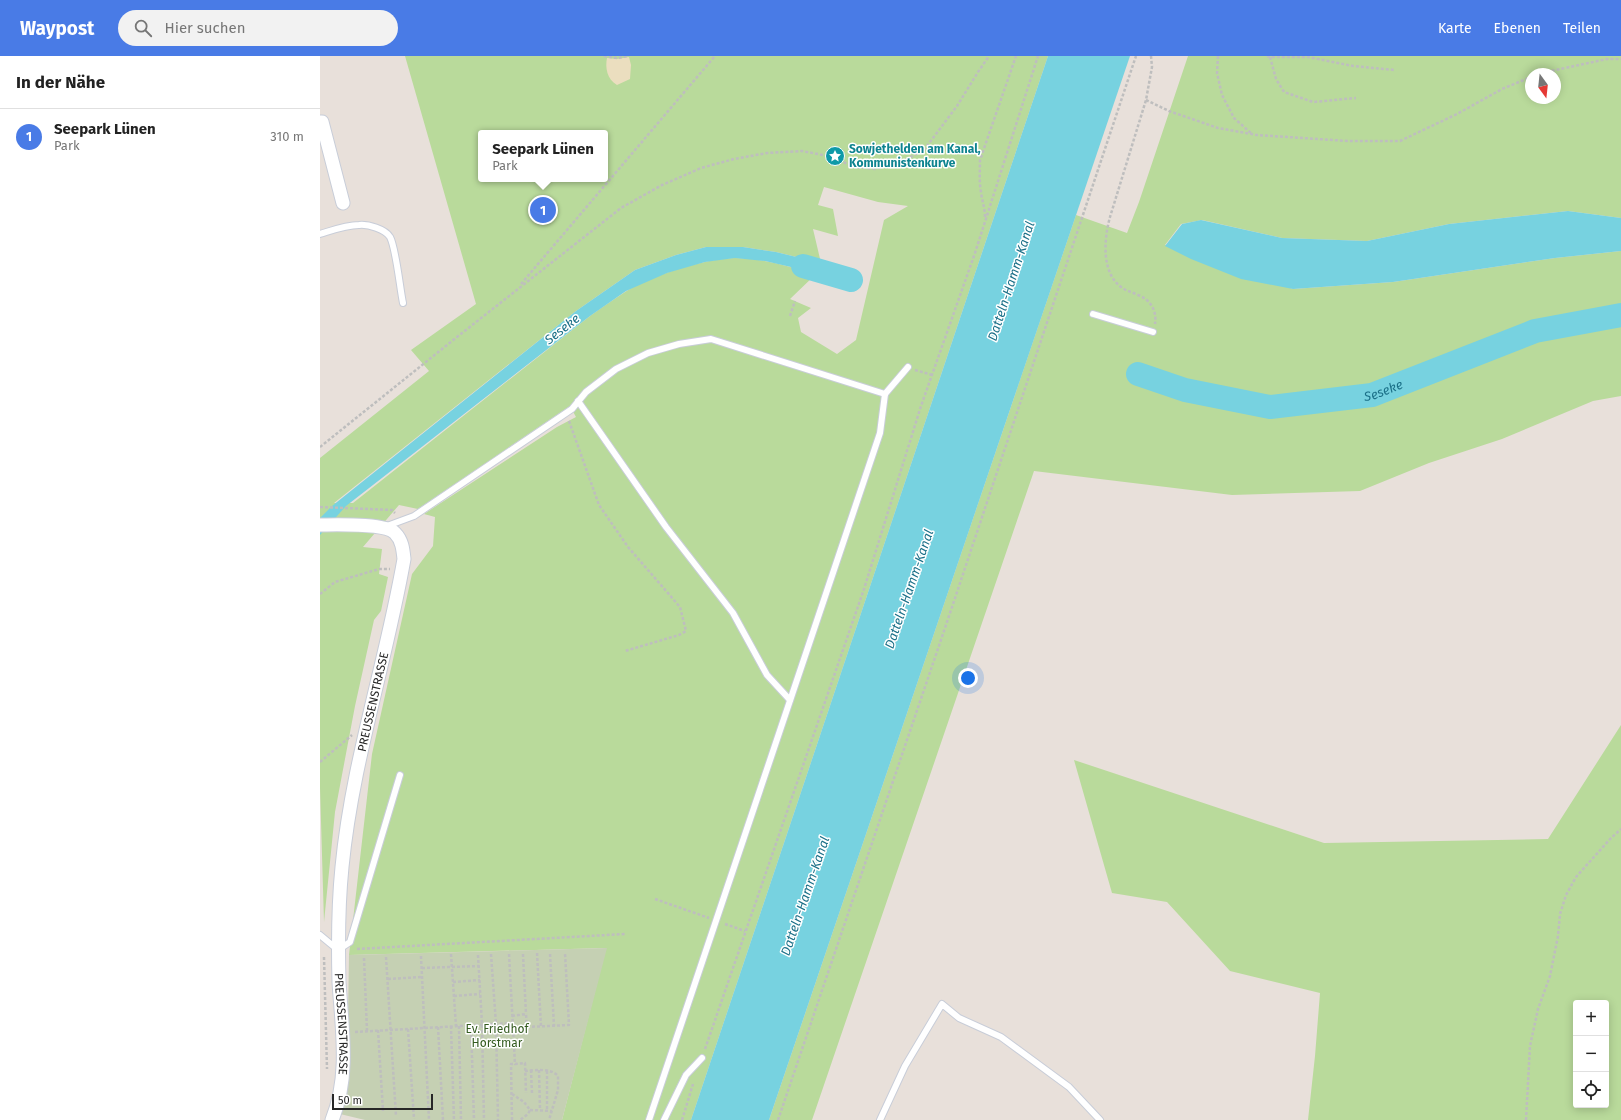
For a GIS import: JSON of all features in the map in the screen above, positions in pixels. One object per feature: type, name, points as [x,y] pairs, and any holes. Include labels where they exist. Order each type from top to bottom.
[{"type":"street","points":[[320,122],[322,122],[343,203]]},
{"type":"street","name":"PREUSSENSTRASSE","points":[[320,525],[365,526],[383,528],[394,532],[400,539],[403,547],[404,559],[361,755],[350,812],[342,867],[338,950],[343,1077],[339,1100],[332,1120]]},
{"type":"lane","points":[[320,234],[361,224],[386,234],[391,241],[394,252],[403,303]]},
{"type":"lane","points":[[1093,314],[1153,332]]},
{"type":"lane","points":[[383,528],[414,516],[567,413],[586,392],[616,368],[648,352],[678,344],[711,339],[885,394]]},
{"type":"lane","points":[[649,1120],[880,432],[885,394],[908,367]]},
{"type":"lane","points":[[578,401],[666,527],[733,613],[767,675],[790,700]]},
{"type":"lane","points":[[320,935],[338,950],[350,942],[400,776]]},
{"type":"lane","points":[[880,1120],[905,1066],[942,1004],[959,1018],[1001,1037],[1069,1087],[1100,1120]]},
{"type":"lane","points":[[664,1120],[686,1075],[702,1058]]},
{"type":"path","points":[[604,56],[617,58],[629,56]]},
{"type":"path","points":[[608,182],[715,56]]},
{"type":"path","points":[[320,448],[517,289],[621,208],[662,185],[701,168],[734,159],[802,151],[833,156],[854,167],[868,169],[874,169],[903,161],[924,150],[957,106],[988,57],[983,56]]},
{"type":"path","points":[[985,222],[985,210],[981,193],[980,160],[1016,56]]},
{"type":"path","points":[[702,1058],[864,589],[932,375],[985,222],[1038,56]]},
{"type":"path","points":[[778,1120],[940,643],[1136,56]]},
{"type":"path","points":[[1150,56],[1152,67],[1146,100],[1106,231],[1105,249],[1112,275],[1120,286],[1127,291],[1139,295],[1149,302],[1154,309],[1156,318],[1153,332]]},
{"type":"path","points":[[1218,56],[1217,74],[1222,95],[1234,118],[1252,134]]},
{"type":"path","points":[[1356,98],[1314,102],[1284,92],[1276,79],[1268,57],[1308,57],[1353,66],[1395,70]]},
{"type":"path","points":[[1561,69],[1607,59],[1621,59]]},
{"type":"path","points":[[1146,100],[1169,111],[1218,128],[1252,134],[1348,141],[1400,141],[1457,114],[1502,89],[1525,79]]},
{"type":"path","points":[[517,289],[608,182]]},
{"type":"path","points":[[790,316],[795,301]]},
{"type":"path","points":[[917,370],[932,375]]},
{"type":"path","points":[[567,413],[599,505],[628,547],[680,607],[686,631],[679,635],[625,651]]},
{"type":"path","points":[[320,507],[392,510],[399,516]]},
{"type":"path","points":[[320,594],[335,582],[379,569],[392,569]]},
{"type":"path","points":[[320,762],[353,734]]},
{"type":"path","points":[[1526,1120],[1530,1046],[1538,1009],[1550,976],[1558,936],[1560,914],[1566,895],[1576,877],[1611,838],[1621,830]]},
{"type":"path","points":[[655,899],[745,931]]},
{"type":"path","points":[[338,950],[625,934]]},
{"type":"path","points":[[537,953],[541,1027]]},
{"type":"path","points":[[513,1029],[569,1025],[565,953]]},
{"type":"path","points":[[451,954],[456,1026]]},
{"type":"path","points":[[491,954],[496,1024],[498,1120]]},
{"type":"path","points":[[509,954],[515,1064]]},
{"type":"path","points":[[523,954],[526,1027]]},
{"type":"path","points":[[550,954],[554,1026]]},
{"type":"path","points":[[478,955],[482,1024],[484,1120]]},
{"type":"path","points":[[421,956],[429,1120]]},
{"type":"path","points":[[386,957],[396,1116]]},
{"type":"path","points":[[364,958],[367,1031]]},
{"type":"path","points":[[422,968],[479,966]]},
{"type":"path","points":[[388,979],[422,978]]},
{"type":"path","points":[[453,982],[480,980]]},
{"type":"path","points":[[454,996],[480,994]]},
{"type":"path","points":[[512,1016],[526,1014]]},
{"type":"path","points":[[342,1032],[512,1023]]},
{"type":"path","points":[[471,1025],[474,1120]]},
{"type":"path","points":[[451,1026],[454,1120]]},
{"type":"path","points":[[459,1026],[461,1120]]},
{"type":"path","points":[[438,1027],[442,1120]]},
{"type":"path","points":[[408,1029],[414,1119]]},
{"type":"path","points":[[378,1030],[383,1111]]},
{"type":"path","points":[[512,1120],[511,1064],[525,1063],[526,1093]]},
{"type":"path","points":[[531,1070],[532,1093]]},
{"type":"path","points":[[539,1070],[540,1110]]},
{"type":"path","points":[[525,1071],[547,1071],[556,1074],[559,1079],[558,1090],[550,1120]]},
{"type":"path","points":[[547,1071],[547,1110]]},
{"type":"path","points":[[682,1120],[695,1079]]},
{"type":"path","points":[[511,1094],[524,1102],[530,1110]]},
{"type":"path","points":[[530,1110],[552,1111]]},
{"type":"path","points":[[520,1120],[528,1114],[530,1110]]},
{"type":"green space","points":[[405,56],[1048,56],[691,1120],[562,1120],[606,948],[349,955],[372,754],[412,574],[433,546],[435,517],[424,514],[557,427],[576,417],[570,406],[418,509],[399,505],[363,547],[382,549],[379,574],[388,577],[381,611],[374,620],[355,706],[335,812],[324,922],[320,788],[320,458],[429,371],[411,350],[476,304]],"holes":[[[824,187],[878,202],[908,206],[884,220],[856,340],[837,354],[801,332],[798,318],[811,308],[790,299],[816,274],[766,261],[745,258],[708,261],[678,269],[636,286],[607,304],[353,503],[334,503],[576,311],[635,270],[676,255],[706,247],[743,247],[776,252],[821,263],[813,229],[838,236],[833,209],[818,205]]]},
{"type":"green space","points":[[1188,56],[1621,56],[1621,218],[1568,211],[1449,224],[1367,241],[1282,238],[1202,220],[1181,224],[1165,245],[1293,289],[1393,282],[1555,258],[1621,251],[1621,396],[1593,401],[1502,439],[1429,463],[1360,491],[1232,495],[1034,471],[812,1120],[769,1120],[1076,215],[1127,233],[1139,202]]},
{"type":"green space","points":[[1621,725],[1621,1120],[1308,1120],[1320,993],[1230,971],[1167,902],[1112,893],[1074,760],[1324,843],[1548,839]]},
{"type":"green space","name":"Ev. Friedhof Horstmar","points":[[607,948],[562,1120],[365,1120],[340,1114],[347,1081],[349,955]]},
{"type":"sand","points":[[629,57],[631,65],[630,79],[617,85],[609,76],[606,66],[607,58],[617,59]]},
{"type":"water","name":"Datteln-Hamm-Kanal","points":[[1048,56],[1130,56],[769,1120],[691,1120]]},
{"type":"water","points":[[1568,211],[1621,218],[1621,251],[1555,258],[1393,282],[1293,289],[1241,279],[1191,259],[1165,246],[1182,224],[1201,220],[1282,238],[1367,241],[1449,224]]},
{"type":"water","points":[[706,247],[743,247],[776,252],[821,263],[824,268],[836,272],[834,277],[765,261],[735,258],[705,262],[667,273],[626,291],[590,316],[346,506],[320,535],[320,518],[332,506],[576,311],[635,270],[676,255]]},
{"type":"waterway","name":"Seseke","points":[[803,266],[851,280]]},
{"type":"waterway","name":"Seseke","points":[[1138,374],[1185,390],[1270,407],[1372,395],[1535,331],[1621,315]]},
{"type":"place","name":"Sowjethelden am Kanal, Kommunistenkurve","points":[[835,156]]},
{"type":"place","name":"Seepark Lünen","points":[[543,210]]}]
